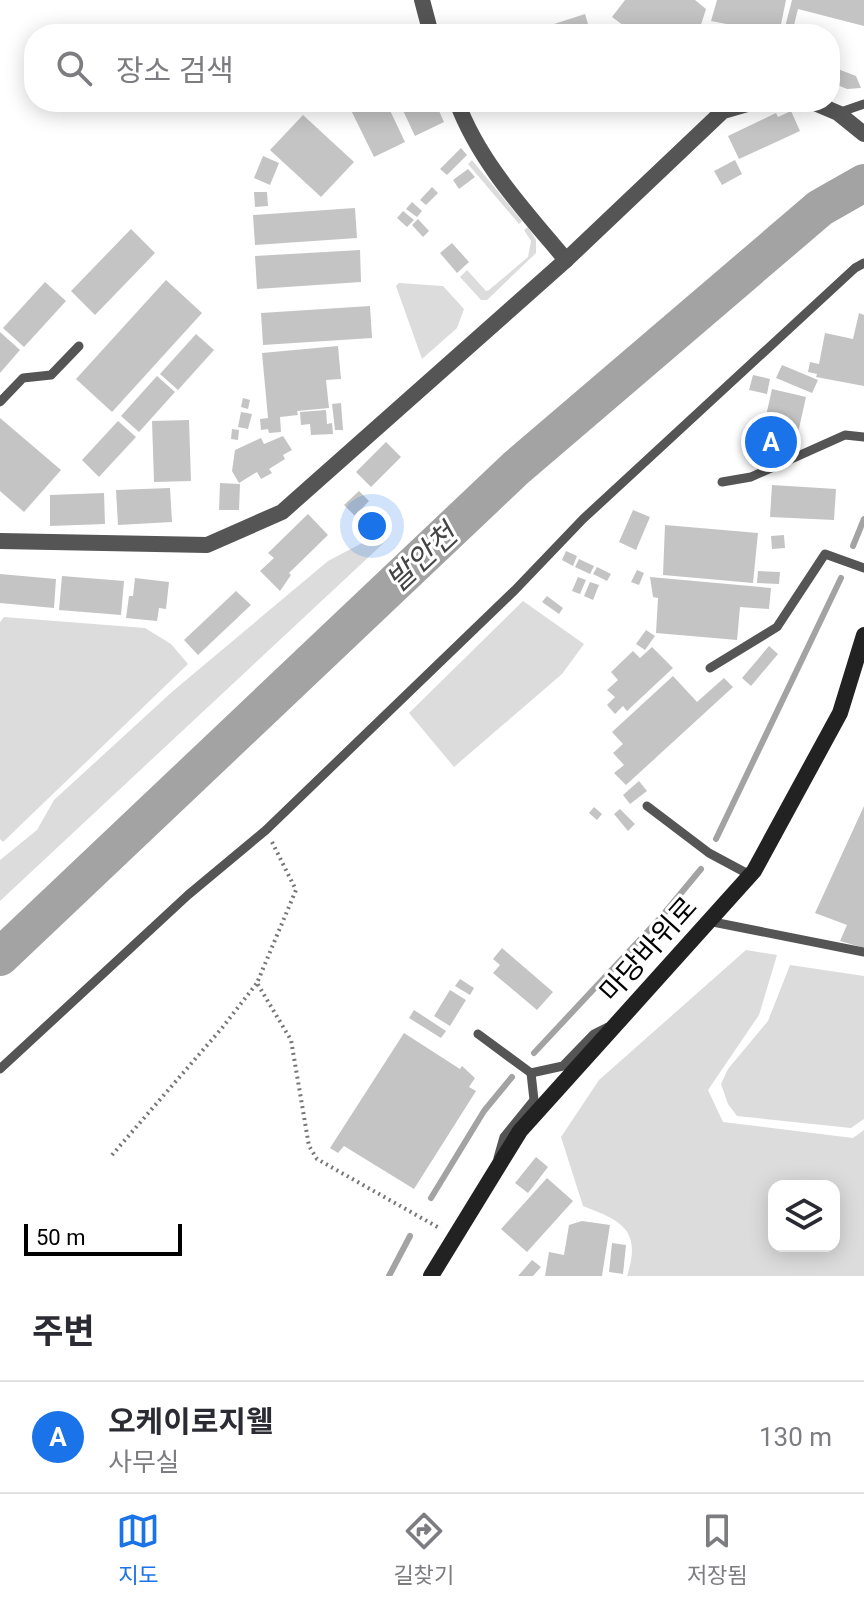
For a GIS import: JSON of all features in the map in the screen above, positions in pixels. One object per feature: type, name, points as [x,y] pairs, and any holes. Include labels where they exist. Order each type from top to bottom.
[{"type":"main road","name":"마당바위로","points":[[431,1276],[520,1131],[750,875],[840,713],[864,635]]},
{"type":"street","points":[[422,0],[428,24]]},
{"type":"street","points":[[462,112],[485,156],[516,200],[566,260]]},
{"type":"street","points":[[0,541],[207,545],[282,512],[566,260],[722,112]]},
{"type":"street","points":[[838,113],[860,130]]},
{"type":"lane","points":[[838,113],[864,104]]},
{"type":"lane","points":[[0,1069],[188,895],[266,830],[515,590],[583,519],[864,263]]},
{"type":"lane","points":[[0,402],[23,378],[51,375],[79,346]]},
{"type":"lane","points":[[722,482],[751,477],[845,435],[864,437]]},
{"type":"lane","points":[[710,668],[777,627],[825,554],[864,568]]},
{"type":"lane","points":[[647,806],[709,853],[750,875]]},
{"type":"lane","points":[[708,921],[864,952]]},
{"type":"lane","points":[[531,1073],[563,1066],[594,1034],[618,1022]]},
{"type":"lane","points":[[478,1034],[531,1073],[534,1100],[504,1137],[494,1171]]},
{"type":"path","points":[[112,1155],[257,983],[296,890],[266,830]]},
{"type":"path","points":[[257,983],[291,1040],[309,1146],[317,1159],[454,1236]]},
{"type":"shaded area","points":[[472,160],[522,221],[519,224],[468,164]]},
{"type":"shaded area","points":[[528,227],[536,240],[536,253],[487,300],[481,300],[460,277],[467,270],[486,291],[489,290],[528,257],[531,241],[524,230]]},
{"type":"shaded area","points":[[399,283],[443,286],[464,309],[457,328],[422,359],[396,286]]},
{"type":"shaded area","points":[[383,532],[388,539],[0,901],[0,860],[37,830],[54,800],[173,691],[328,561]]},
{"type":"shaded area","points":[[523,601],[584,644],[562,674],[454,767],[409,713]]},
{"type":"shaded area","points":[[4,617],[145,628],[171,644],[188,664],[3,842],[0,839],[0,622]]},
{"type":"shaded area","points":[[746,950],[777,955],[759,1015],[708,1090],[723,1122],[853,1138],[864,1130],[864,1276],[627,1276],[632,1248],[630,1238],[618,1223],[583,1206],[561,1137],[599,1080]]},
{"type":"shaded area","points":[[790,965],[864,976],[864,1119],[851,1128],[737,1116],[728,1104],[721,1084],[728,1069],[768,1021]]},
{"type":"building","points":[[625,0],[695,0],[706,9],[701,24],[621,24],[612,17]]},
{"type":"building","points":[[717,0],[786,0],[781,24],[711,21]]},
{"type":"building","points":[[792,0],[864,0],[864,26],[798,9],[794,24],[786,24]]},
{"type":"building","points":[[585,14],[588,24],[554,24]]},
{"type":"building","points":[[840,70],[856,76],[861,88],[840,86]]},
{"type":"building","points":[[352,112],[391,112],[405,142],[374,157]]},
{"type":"building","points":[[404,112],[440,112],[444,122],[415,136]]},
{"type":"building","points":[[791,112],[800,131],[739,159],[728,136],[776,113],[778,117]]},
{"type":"building","points":[[303,115],[354,162],[321,197],[270,150]]},
{"type":"building","points":[[461,148],[467,155],[447,175],[440,169]]},
{"type":"building","points":[[263,156],[279,163],[270,185],[254,178]]},
{"type":"building","points":[[735,160],[742,174],[722,185],[714,171]]},
{"type":"building","points":[[468,169],[475,177],[459,189],[453,180]]},
{"type":"building","points":[[432,187],[438,193],[426,205],[420,200]]},
{"type":"building","points":[[254,192],[267,192],[268,206],[255,207]]},
{"type":"building","points":[[412,202],[422,211],[417,217],[406,209]]},
{"type":"building","points":[[355,208],[357,238],[255,245],[253,215]]},
{"type":"building","points":[[403,211],[414,220],[407,227],[397,218]]},
{"type":"building","points":[[418,219],[429,231],[423,237],[412,225]]},
{"type":"building","points":[[131,229],[155,253],[95,315],[71,291]]},
{"type":"building","points":[[452,243],[469,262],[457,273],[440,253]]},
{"type":"building","points":[[360,250],[361,282],[257,289],[255,256]]},
{"type":"building","points":[[166,280],[202,313],[112,412],[76,379]]},
{"type":"building","points":[[45,282],[66,301],[24,347],[3,328]]},
{"type":"building","points":[[370,306],[372,338],[263,345],[261,313]]},
{"type":"building","points":[[859,313],[864,315],[864,386],[816,377],[817,374],[808,372],[810,362],[819,364],[825,333],[853,339]]},
{"type":"building","points":[[0,332],[20,350],[0,373]]},
{"type":"building","points":[[196,334],[214,350],[178,390],[160,374]]},
{"type":"building","points":[[338,346],[341,379],[326,380],[329,408],[297,411],[298,415],[280,417],[281,432],[261,430],[260,419],[268,418],[262,353]]},
{"type":"building","points":[[782,365],[818,380],[812,393],[776,378]]},
{"type":"building","points":[[753,375],[770,379],[767,394],[749,390]]},
{"type":"building","points":[[157,376],[175,392],[139,432],[121,416]]},
{"type":"building","points":[[772,389],[806,397],[794,451],[772,446],[769,459],[745,453],[753,422],[764,425]]},
{"type":"building","points":[[243,398],[250,400],[248,409],[241,407]]},
{"type":"building","points":[[341,403],[343,430],[335,430],[332,404]]},
{"type":"building","points":[[326,410],[327,424],[332,423],[333,434],[311,435],[310,424],[301,425],[300,412]]},
{"type":"building","points":[[241,412],[252,414],[248,429],[238,427]]},
{"type":"building","points":[[0,418],[61,470],[24,512],[0,491]]},
{"type":"building","points":[[189,420],[191,481],[154,482],[152,421]]},
{"type":"building","points":[[118,421],[136,437],[99,477],[82,460]]},
{"type":"building","points":[[232,429],[239,430],[238,440],[231,439]]},
{"type":"building","points":[[283,436],[292,450],[283,455],[285,459],[269,469],[272,473],[261,479],[257,472],[239,483],[232,471],[235,450],[261,438],[264,444]]},
{"type":"building","points":[[386,442],[401,457],[371,487],[356,472]]},
{"type":"building","points":[[220,483],[240,484],[239,510],[219,510]]},
{"type":"building","points":[[772,485],[836,489],[834,520],[770,517]]},
{"type":"building","points":[[170,488],[172,522],[118,525],[116,490]]},
{"type":"building","points":[[359,491],[369,501],[355,516],[344,505]]},
{"type":"building","points":[[104,493],[105,524],[50,526],[50,495]]},
{"type":"building","points":[[633,510],[650,517],[636,550],[619,542]]},
{"type":"building","points":[[308,514],[328,535],[289,573],[291,575],[280,591],[260,571],[274,558],[268,553]]},
{"type":"building","points":[[665,525],[758,533],[753,583],[663,575]]},
{"type":"building","points":[[784,535],[785,548],[772,549],[771,536]]},
{"type":"building","points":[[566,551],[577,556],[573,566],[562,560]]},
{"type":"building","points":[[579,559],[594,566],[590,574],[575,567]]},
{"type":"building","points":[[597,567],[611,574],[607,581],[593,574]]},
{"type":"building","points":[[637,570],[644,573],[639,585],[631,582]]},
{"type":"building","points":[[758,571],[780,572],[779,584],[757,583]]},
{"type":"building","points":[[0,574],[56,579],[54,608],[0,603]]},
{"type":"building","points":[[62,576],[124,581],[121,615],[59,610]]},
{"type":"building","points":[[578,577],[586,580],[580,594],[572,591]]},
{"type":"building","points":[[650,577],[771,588],[769,609],[740,607],[737,640],[656,633],[658,598],[653,597]]},
{"type":"building","points":[[135,578],[169,582],[166,609],[159,608],[157,621],[126,618]]},
{"type":"building","points":[[590,582],[599,585],[593,600],[584,596]]},
{"type":"building","points":[[236,591],[251,605],[198,655],[184,640]]},
{"type":"building","points":[[547,596],[563,608],[559,614],[542,602]]},
{"type":"building","points":[[646,630],[655,636],[645,650],[636,644]]},
{"type":"building","points":[[769,646],[778,654],[751,686],[742,678]]},
{"type":"building","points":[[652,647],[673,668],[627,711],[623,706],[615,714],[607,705],[615,697],[607,690],[618,680],[611,672],[633,651],[640,658]]},
{"type":"building","points":[[673,676],[697,702],[724,678],[733,687],[626,785],[614,773],[624,765],[613,753],[623,744],[612,732]]},
{"type":"building","points":[[639,781],[647,791],[630,804],[623,795]]},
{"type":"building","points":[[864,806],[864,948],[840,941],[847,925],[815,913]]},
{"type":"building","points":[[594,807],[602,814],[597,820],[589,813]]},
{"type":"building","points":[[620,809],[635,824],[628,831],[614,814]]},
{"type":"building","points":[[502,948],[553,992],[537,1010],[493,973],[500,965],[493,959]]},
{"type":"building","points":[[460,979],[474,988],[470,995],[455,986]]},
{"type":"building","points":[[450,990],[466,1000],[450,1026],[434,1016]]},
{"type":"building","points":[[414,1010],[446,1031],[441,1038],[409,1018]]},
{"type":"building","points":[[404,1033],[460,1069],[462,1066],[475,1078],[469,1087],[476,1091],[414,1189],[344,1146],[338,1153],[330,1148]]},
{"type":"building","points":[[536,1157],[548,1167],[528,1193],[515,1183]]},
{"type":"building","points":[[547,1178],[573,1201],[527,1252],[501,1229]]},
{"type":"building","points":[[582,1221],[610,1225],[602,1276],[545,1276],[549,1252],[564,1255],[569,1225]]},
{"type":"building","points":[[612,1243],[626,1245],[623,1274],[609,1272]]},
{"type":"building","points":[[532,1260],[541,1267],[533,1276],[518,1276]]},
{"type":"waterway","name":"발안천","points":[[0,957],[516,468],[820,208],[864,183]]},
{"type":"waterway","points":[[853,546],[864,519]]},
{"type":"waterway","points":[[716,839],[841,578]]},
{"type":"waterway","points":[[534,1053],[662,916],[701,869]]},
{"type":"waterway","points":[[431,1198],[484,1111],[512,1077]]},
{"type":"waterway","points":[[389,1276],[410,1236]]},
{"type":"place","name":"오케이로지웰","points":[[771,442]]}]
